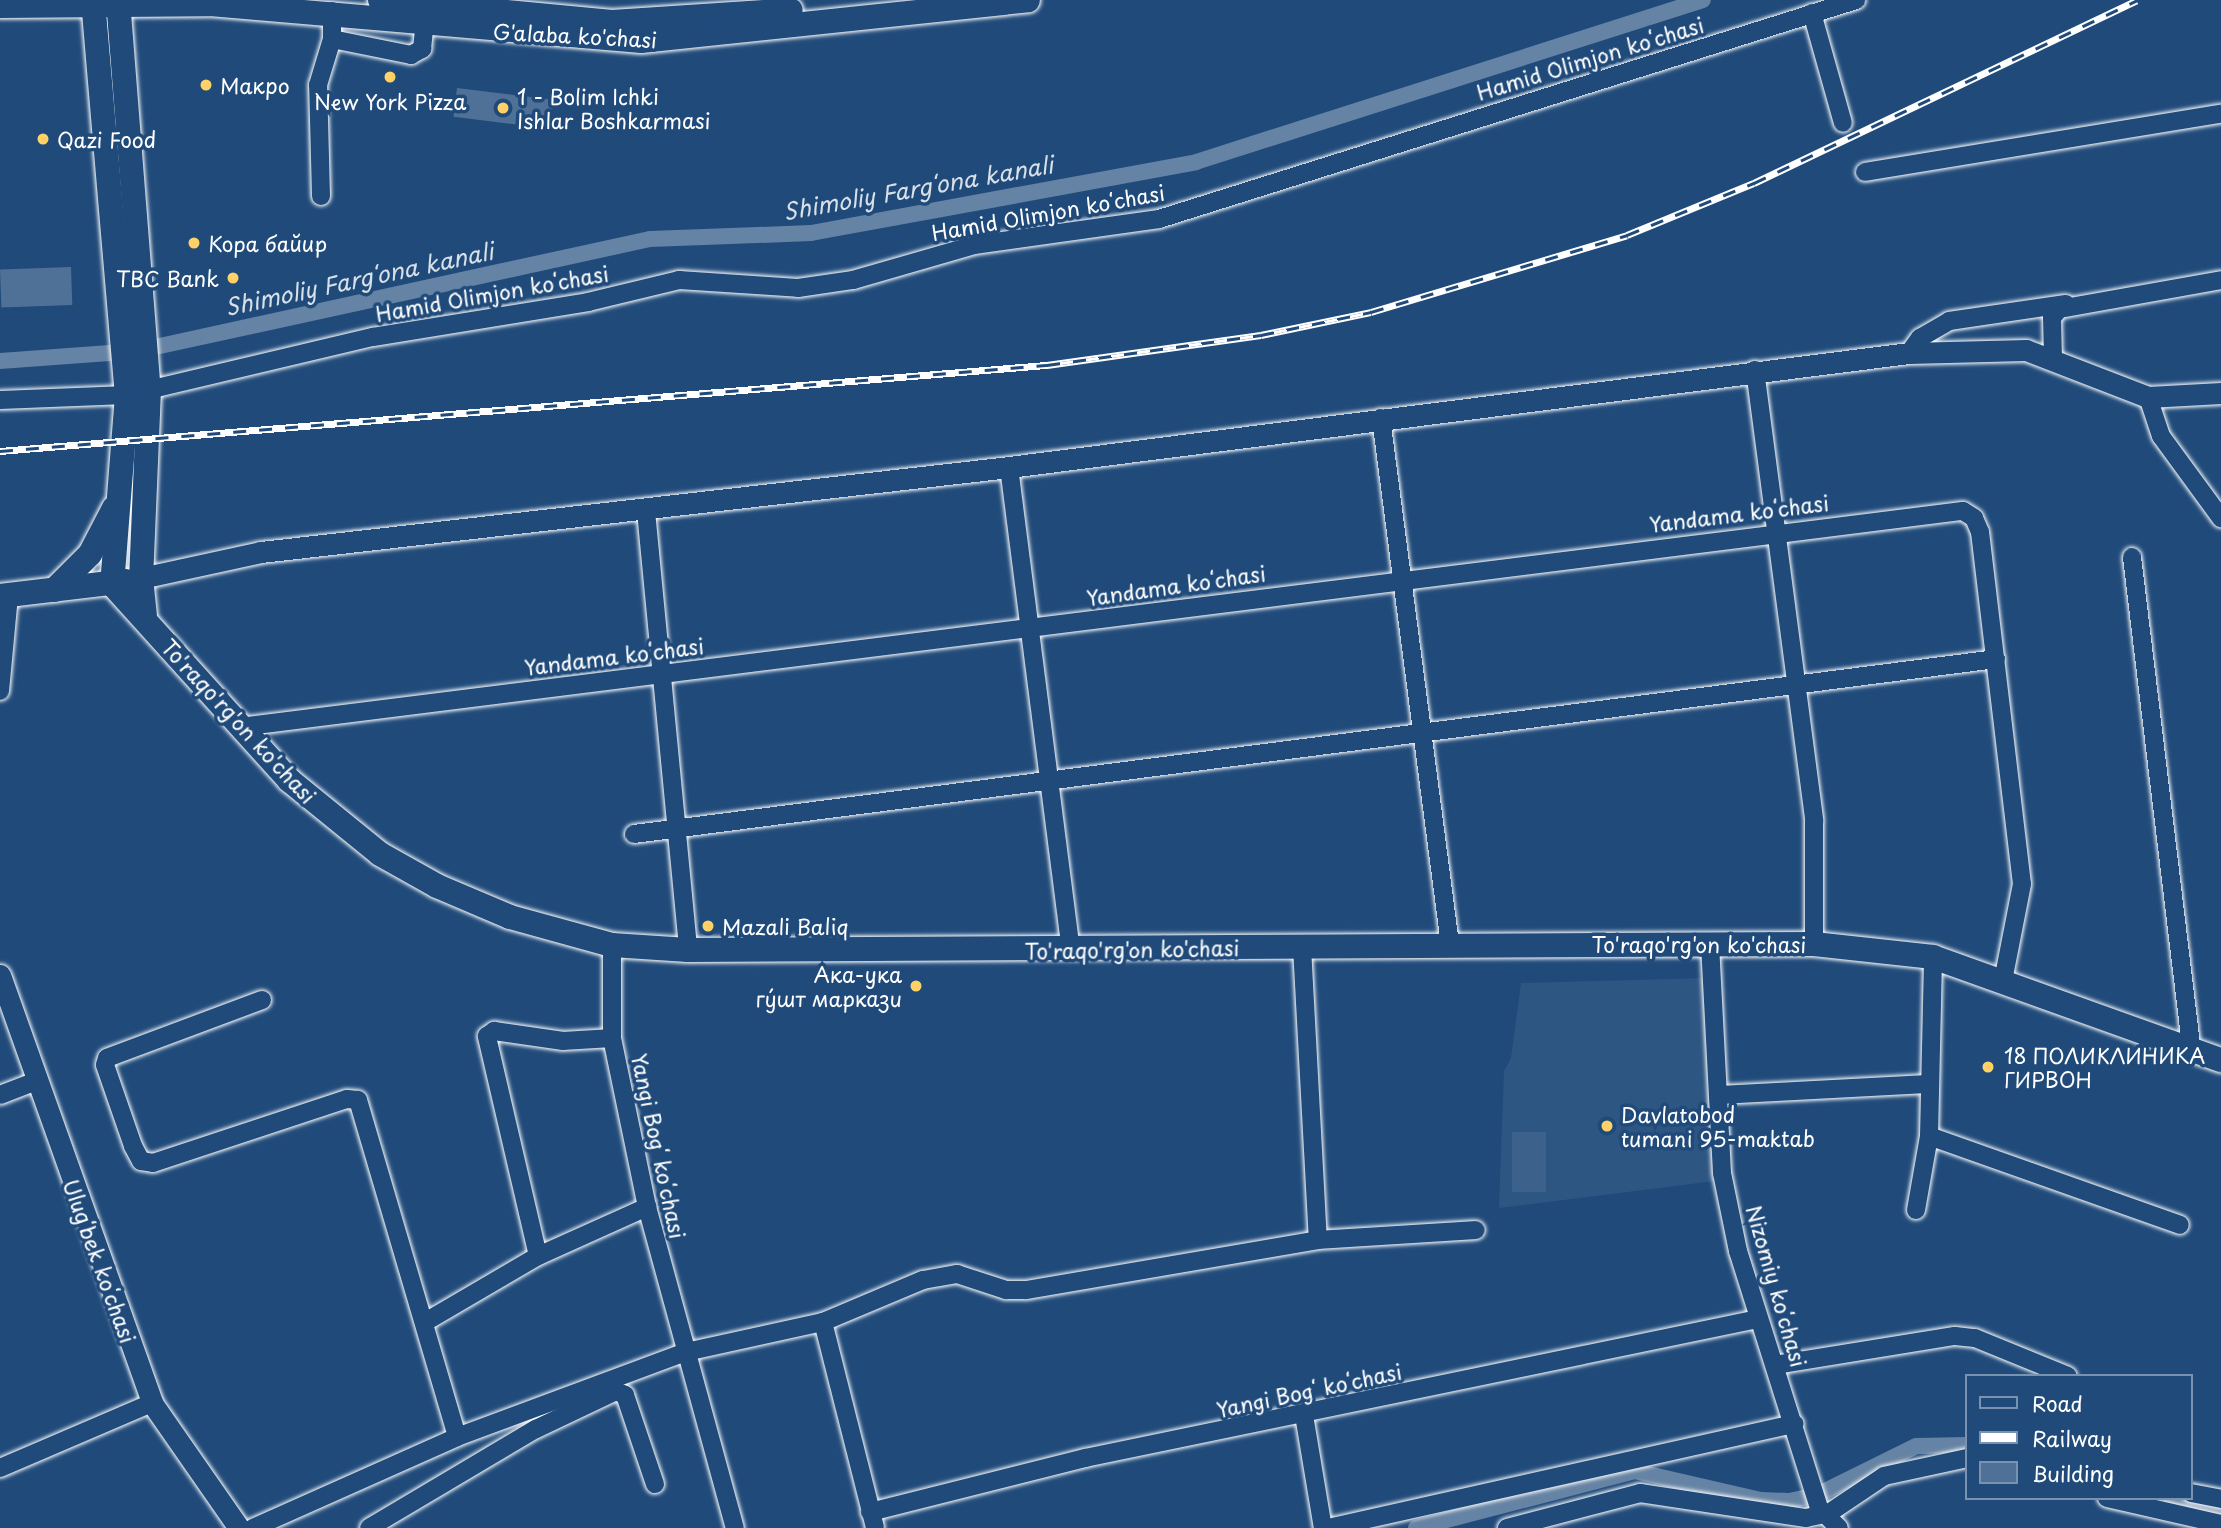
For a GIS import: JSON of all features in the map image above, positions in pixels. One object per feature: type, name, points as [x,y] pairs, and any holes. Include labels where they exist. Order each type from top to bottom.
[{"type":"main road","name":"G'alaba ko'chasi","points":[[380,0],[426,17],[641,41],[1028,0]]},
{"type":"main road","name":"G'alaba ko'chasi","points":[[93,3],[163,3],[426,17],[612,22],[794,5],[882,0]]},
{"type":"main road","points":[[118,2],[138,392],[141,578],[145,615]]},
{"type":"main road","points":[[0,6],[93,3],[134,320]]},
{"type":"main road","points":[[112,584],[120,498],[138,392]]},
{"type":"main road","points":[[54,590],[90,554],[120,498]]},
{"type":"main road","points":[[5,595],[112,584],[141,578]]},
{"type":"main road","name":"To'raqo'rg'on ko'chasi","points":[[112,584],[145,615],[289,780],[380,854],[437,887],[510,917],[612,945],[688,950],[1814,944],[1933,957],[2221,1060]]},
{"type":"street","name":"Hamid Olimjon koʻchasi","points":[[0,400],[138,392],[373,337],[588,302],[679,280],[798,288],[853,280],[974,244],[1159,219],[1856,0]]},
{"type":"street","points":[[321,196],[318,85],[332,39],[332,11]]},
{"type":"street","points":[[1812,13],[1843,123]]},
{"type":"street","points":[[332,39],[417,55],[426,17]]},
{"type":"street","points":[[1865,172],[2221,114]]},
{"type":"street","points":[[1909,353],[1920,338],[1949,321],[2221,281]]},
{"type":"street","points":[[2053,358],[2052,318],[2073,303]]},
{"type":"street","points":[[141,578],[261,552],[646,511],[1009,467],[1755,370],[1909,353],[2026,350],[2053,358],[2148,397],[2221,393]]},
{"type":"street","points":[[1755,370],[1793,686],[1814,821],[1814,944]]},
{"type":"street","points":[[2148,397],[2161,436],[2221,518]]},
{"type":"street","points":[[1381,418],[1450,944]]},
{"type":"street","points":[[1009,467],[1052,782],[1071,949]]},
{"type":"street","points":[[646,511],[660,673],[680,827],[688,950]]},
{"type":"street","name":"Yandama koʻchasi","points":[[240,727],[1775,531],[1963,511],[1974,518],[1979,532],[2022,884],[2003,981]]},
{"type":"street","points":[[2132,557],[2192,1050]]},
{"type":"street","points":[[0,691],[5,595]]},
{"type":"street","points":[[634,834],[1052,782],[1423,730],[1996,659]]},
{"type":"street","name":"Nizomiy koʻchasi","points":[[1710,944],[1722,1173],[1758,1319],[1795,1424],[1812,1487],[1829,1516]]},
{"type":"street","name":"Yangi Bogʻ koʻchasi","points":[[612,945],[612,1038],[647,1207],[735,1528]]},
{"type":"street","points":[[1302,947],[1318,1240]]},
{"type":"street","points":[[1916,1210],[1929,1136],[1928,1084],[1933,957]]},
{"type":"street","name":"Ulugʻbek koʻchasi","points":[[0,975],[34,1082],[152,1403],[239,1528]]},
{"type":"street","points":[[262,1000],[107,1058],[105,1065],[133,1146],[141,1161],[153,1163],[347,1099],[358,1100],[427,1321],[457,1437]]},
{"type":"street","points":[[538,1256],[487,1036],[494,1031],[563,1041],[612,1038]]},
{"type":"street","points":[[0,1096],[34,1082]]},
{"type":"street","points":[[1719,1095],[1928,1084]]},
{"type":"street","points":[[1929,1136],[2180,1225]]},
{"type":"street","points":[[427,1321],[538,1256],[647,1207]]},
{"type":"street","points":[[253,1528],[457,1437],[686,1352],[823,1322],[923,1280],[946,1276],[1026,1290],[1318,1240],[1476,1230]]},
{"type":"street","name":"Yangi Bogʻ koʻchasi","points":[[823,1322],[873,1520],[1086,1458],[1758,1319]]},
{"type":"street","points":[[1775,1365],[1955,1336],[1975,1338],[2063,1374]]},
{"type":"street","points":[[369,1528],[536,1429],[615,1391],[625,1395],[655,1484]]},
{"type":"street","points":[[0,1468],[152,1403]]},
{"type":"street","points":[[1304,1415],[1323,1528]]},
{"type":"street","points":[[1328,1528],[1795,1424]]},
{"type":"street","points":[[1507,1528],[1640,1493],[1723,1501],[1769,1516],[1829,1516],[1884,1476],[1966,1458]]},
{"type":"street","points":[[2193,1493],[2221,1499]]},
{"type":"street","points":[[2116,1500],[2221,1524]]},
{"type":"shaded area","name":"Davlatobod tumani 95-maktab","points":[[1705,978],[1715,1181],[1499,1208],[1504,1071],[1511,1058],[1521,983]]},
{"type":"shaded area","points":[[1512,1132],[1546,1132],[1546,1192],[1512,1192]]},
{"type":"building","name":"1 - Bolim Ichki Ishlar Boshkarmasi","points":[[457,88],[553,100],[550,129],[453,117]]},
{"type":"building","points":[[71,267],[72,305],[1,307],[0,269]]},
{"type":"waterway","name":"Shimoliy Fargʻona kanali","points":[[0,361],[137,351],[650,239],[811,233],[1196,162],[1703,0]]},
{"type":"waterway","points":[[1416,1528],[1635,1471],[1761,1500],[1789,1501],[1817,1495],[1916,1446],[1966,1445]]},
{"type":"waterway","points":[[2181,1500],[2221,1508]]},
{"type":"railway","points":[[0,451],[1047,365],[1261,335],[1371,312],[1627,235],[1754,183],[2137,0]]},
{"type":"place","name":"New York Pizza","points":[[390,77]]},
{"type":"place","name":"Макро","points":[[206,85]]},
{"type":"place","name":"1 - Bolim Ichki Ishlar Boshkarmasi","points":[[503,108]]},
{"type":"place","name":"Qazi Food","points":[[43,139]]},
{"type":"place","name":"Кора байир","points":[[194,243]]},
{"type":"place","name":"TBC Bank","points":[[233,278]]},
{"type":"place","name":"Mazali Baliq","points":[[708,926]]},
{"type":"place","name":"Ака-ука гу́шт маркази","points":[[916,986]]},
{"type":"place","name":"18 ПОЛИКЛИНИКА ГИРВОН","points":[[1988,1067]]},
{"type":"place","name":"Davlatobod tumani 95-maktab","points":[[1607,1126]]}]
